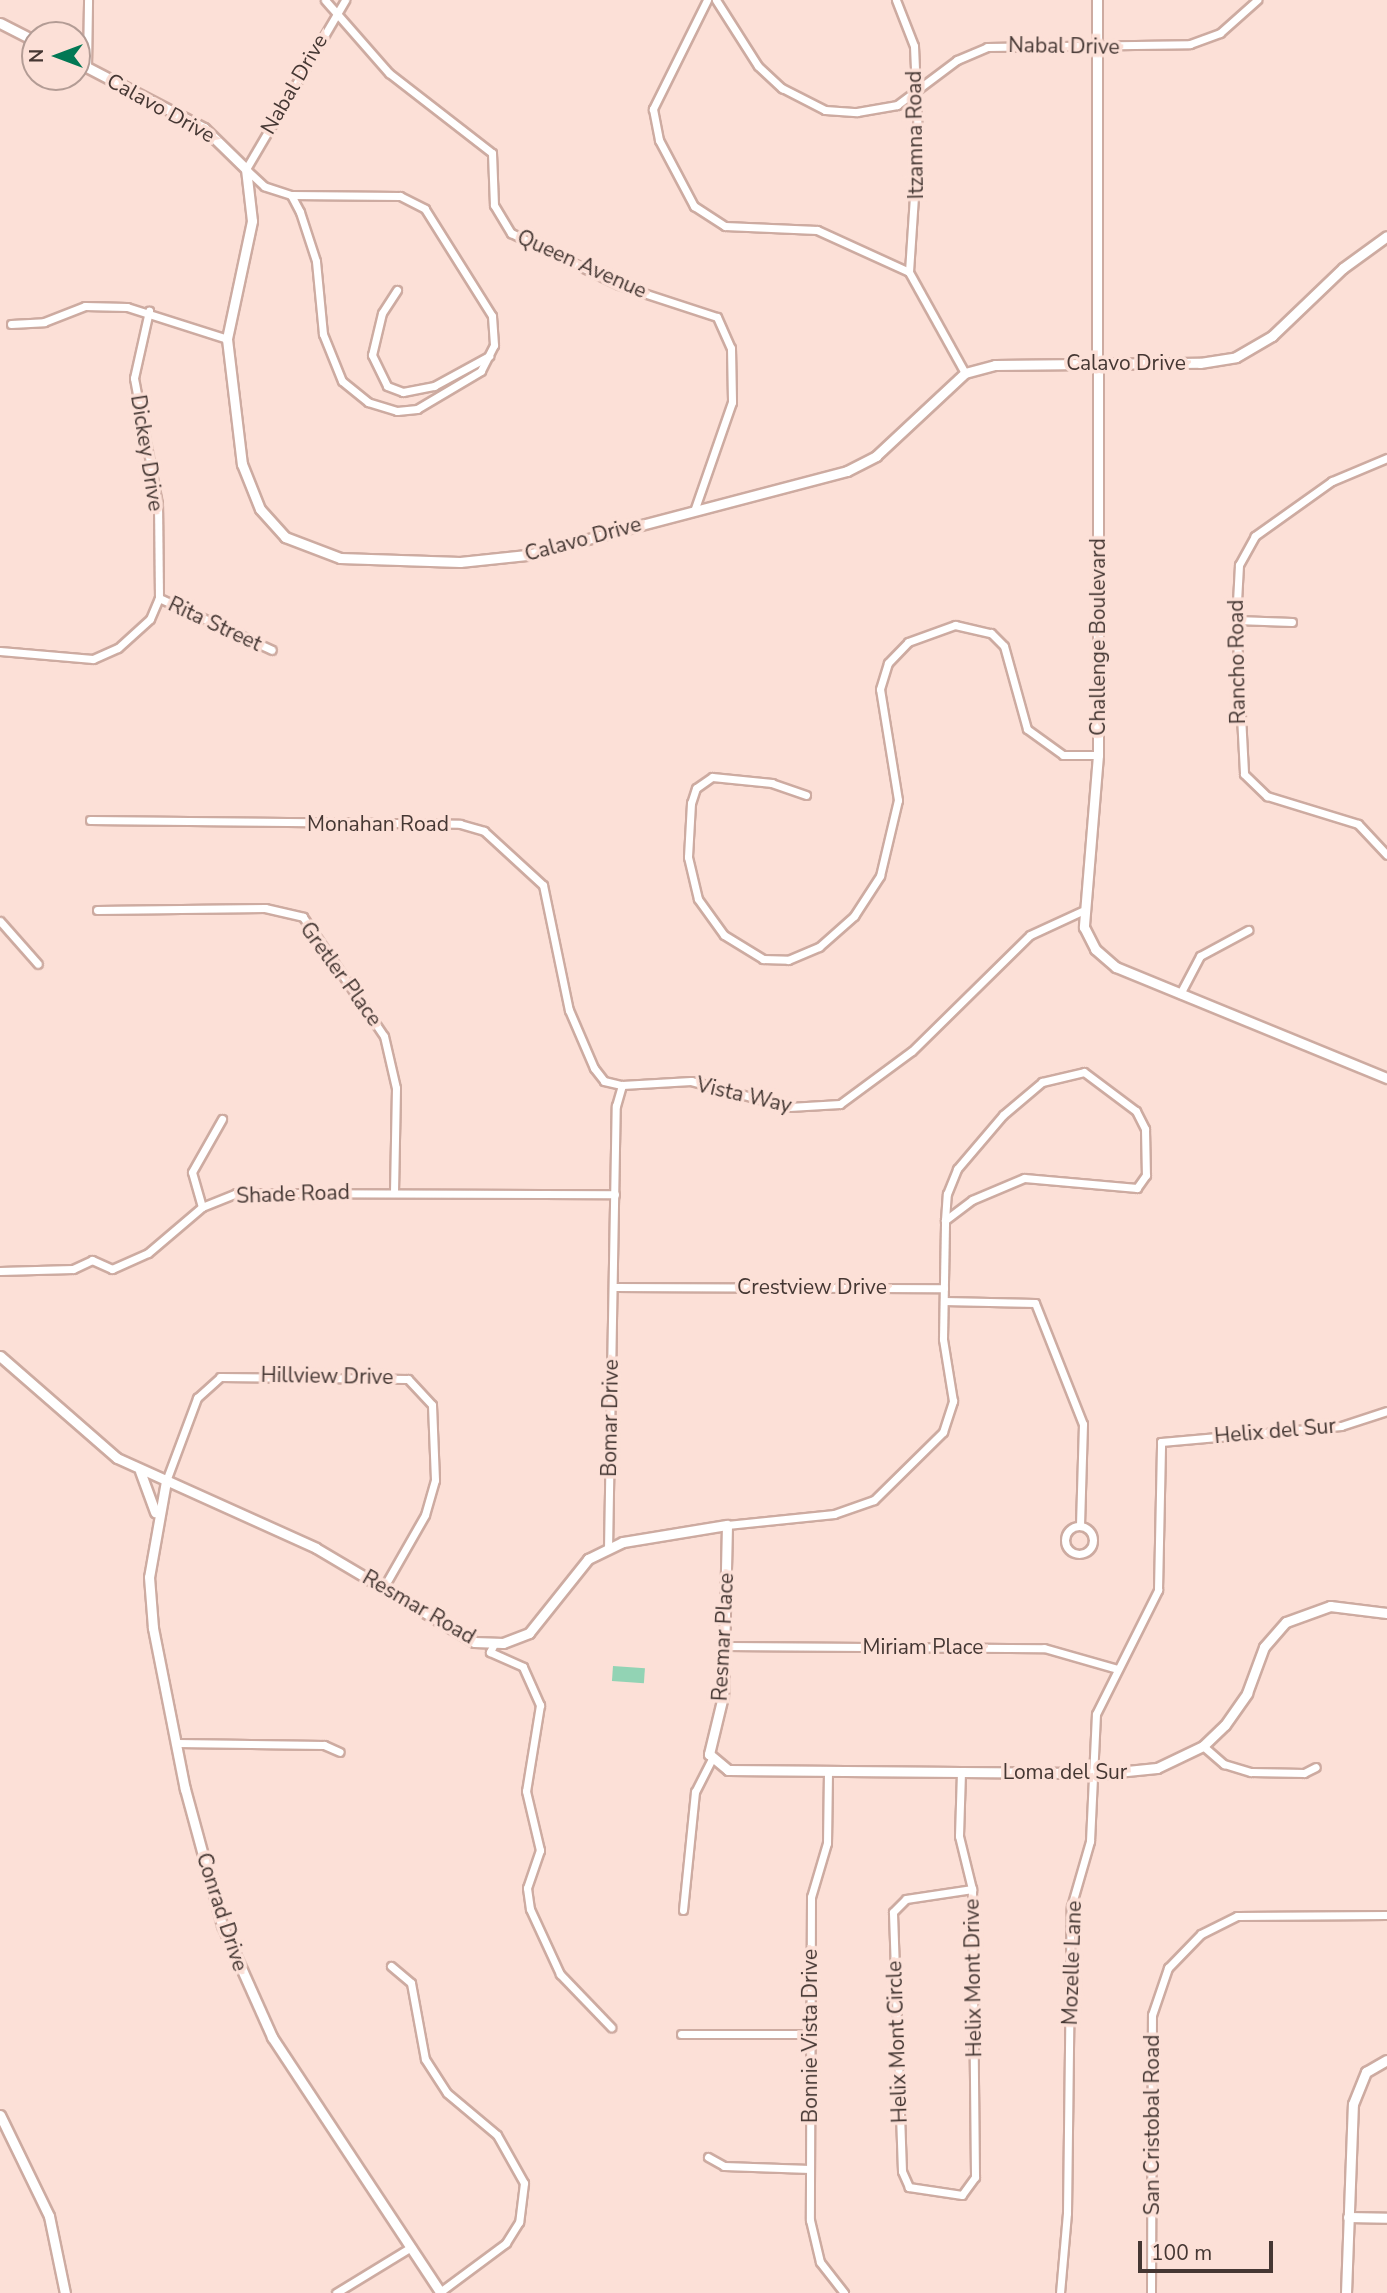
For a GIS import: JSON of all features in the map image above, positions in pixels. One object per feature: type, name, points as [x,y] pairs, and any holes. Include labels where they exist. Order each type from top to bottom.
[{"type":"street","points":[[88,0],[88,21]]},
{"type":"street","name":"Queen Avenue","points":[[325,0],[390,74],[492,153],[494,205],[511,233],[619,285],[717,317],[730,348],[731,410],[694,511]]},
{"type":"street","name":"Nabal Drive","points":[[246,169],[345,0]]},
{"type":"street","points":[[707,0],[653,109],[659,140],[694,206],[725,226],[817,230],[909,272],[965,373]]},
{"type":"street","name":"Nabal Drive","points":[[716,0],[758,66],[812,106],[882,110],[987,47],[1190,44],[1220,33],[1257,0]]},
{"type":"street","name":"Itzamna Road","points":[[896,0],[914,46],[915,253],[909,272]]},
{"type":"street","name":"Challenge Boulevard","points":[[1097,0],[1098,755],[1095,834],[1082,911],[1091,942],[1108,962],[1387,1078]]},
{"type":"street","points":[[0,23],[21,34]]},
{"type":"street","name":"Calavo Drive","points":[[91,69],[204,128],[246,169],[252,221],[227,339],[236,432],[251,492],[285,537],[322,554],[484,562],[847,471],[876,456],[965,373],[995,365],[1200,363],[1245,353],[1387,236]]},
{"type":"street","points":[[246,169],[264,186],[290,195],[400,196],[425,209],[488,305],[495,330],[490,356],[466,386],[417,409],[368,402],[342,381],[330,358],[312,243],[290,195]]},
{"type":"street","points":[[397,290],[382,313],[372,355],[387,386],[403,392],[434,386],[490,356]]},
{"type":"street","points":[[11,324],[44,322],[85,306],[149,311],[227,339]]},
{"type":"street","name":"Dickey Drive","points":[[149,311],[134,378],[158,504],[159,598]]},
{"type":"street","name":"Rancho Road","points":[[1387,458],[1332,481],[1255,536],[1239,565],[1236,620],[1238,759],[1248,781],[1267,796],[1358,824],[1387,855]]},
{"type":"street","points":[[0,651],[100,657],[135,635],[159,598]]},
{"type":"street","name":"Rita Street","points":[[159,598],[272,650]]},
{"type":"street","points":[[1236,620],[1292,622]]},
{"type":"street","points":[[806,795],[772,783],[712,778],[702,782],[691,803],[688,857],[698,899],[724,935],[763,959],[805,955],[825,942],[864,904],[884,869],[898,800],[880,689],[888,663],[908,642],[954,625],[991,633],[1004,646],[1027,729],[1063,755],[1098,755]]},
{"type":"street","name":"Monahan Road","points":[[90,820],[460,824],[484,831],[543,885],[569,1010],[594,1068],[604,1081],[622,1085]]},
{"type":"street","name":"Gretler Place","points":[[97,909],[237,907],[303,917],[384,1036],[396,1088],[394,1191]]},
{"type":"street","name":"Vista Way","points":[[622,1085],[691,1081],[789,1107],[840,1104],[912,1051],[1030,935],[1082,911]]},
{"type":"street","points":[[0,921],[38,964]]},
{"type":"street","points":[[1180,994],[1200,956],[1248,930]]},
{"type":"street","points":[[944,1288],[945,1220],[957,1169],[1003,1115],[1042,1082],[1084,1072],[1136,1111],[1145,1129],[1146,1175],[1136,1188],[1024,1178],[972,1200],[945,1220]]},
{"type":"street","points":[[613,1287],[615,1194],[622,1085]]},
{"type":"street","points":[[202,1207],[192,1172],[222,1119]]},
{"type":"street","name":"Shade Road","points":[[0,1271],[73,1269],[92,1260],[112,1269],[148,1253],[202,1207],[236,1193],[394,1191],[615,1194]]},
{"type":"street","name":"Crestview Drive","points":[[613,1287],[944,1288]]},
{"type":"street","name":"Bomar Drive","points":[[608,1549],[613,1287]]},
{"type":"street","name":"Resmar Road","points":[[0,1356],[71,1423],[140,1471],[261,1521],[384,1587],[474,1642],[494,1644],[529,1633],[588,1559],[645,1534],[834,1514],[891,1489],[936,1442],[950,1417],[944,1288]]},
{"type":"street","points":[[944,1301],[1035,1303],[1083,1424],[1080,1526]]},
{"type":"street","name":"Hillview Drive","points":[[166,1481],[197,1398],[220,1377],[408,1379],[432,1405],[435,1480],[425,1515],[384,1587]]},
{"type":"street","name":"Helix del Sur","points":[[1161,1442],[1341,1426],[1387,1412]]},
{"type":"street","name":"Mozelle Lane","points":[[1060,2293],[1067,2213],[1071,1907],[1090,1841],[1089,1772],[1096,1714],[1158,1590],[1161,1442]]},
{"type":"street","points":[[140,1471],[156,1514]]},
{"type":"street","name":"Conrad Drive","points":[[166,1481],[156,1514],[149,1577],[153,1628],[206,1877],[244,1979],[272,2037],[441,2293]]},
{"type":"street","name":"Resmar Place","points":[[683,1910],[695,1792],[712,1759],[726,1646],[727,1525]]},
{"type":"street","name":"Loma del Sur","points":[[712,1759],[728,1770],[1089,1772],[1157,1768],[1203,1745],[1241,1704],[1264,1647],[1286,1622],[1330,1606],[1387,1613]]},
{"type":"street","points":[[494,1644],[490,1652],[523,1667],[540,1705],[526,1791],[540,1850],[527,1888],[530,1909],[561,1974],[611,2027]]},
{"type":"street","name":"Miriam Place","points":[[726,1646],[1044,1648],[1117,1669]]},
{"type":"street","points":[[177,1743],[324,1745],[340,1752]]},
{"type":"street","points":[[1203,1745],[1224,1764],[1251,1772],[1304,1773],[1316,1767]]},
{"type":"street","name":"Bonnie Vista Drive","points":[[828,1772],[827,1843],[811,1897],[810,2169],[813,2241],[838,2291]]},
{"type":"street","name":"Helix Mont Drive","points":[[961,1772],[960,1844],[972,1889],[973,2186]]},
{"type":"street","name":"Helix Mont Circle","points":[[972,1889],[906,1899],[893,1912],[902,2171],[909,2187],[939,2194],[962,2195],[973,2186]]},
{"type":"street","name":"San Cristobal Road","points":[[1152,2293],[1154,1998],[1181,1951],[1224,1921],[1387,1915]]},
{"type":"street","points":[[391,1966],[411,1983],[425,2059],[447,2094],[497,2135],[524,2183],[519,2222],[506,2243],[441,2293]]},
{"type":"street","points":[[681,2034],[810,2034]]},
{"type":"street","points":[[1346,2293],[1354,2097],[1366,2073],[1387,2060]]},
{"type":"street","points":[[0,2115],[49,2216],[65,2293]]},
{"type":"street","points":[[708,2157],[724,2166],[810,2169]]},
{"type":"street","points":[[1348,2217],[1387,2218]]},
{"type":"street","points":[[336,2293],[411,2247]]},
{"type":"green space","points":[[613,1666],[645,1668],[644,1683],[612,1681]]}]
